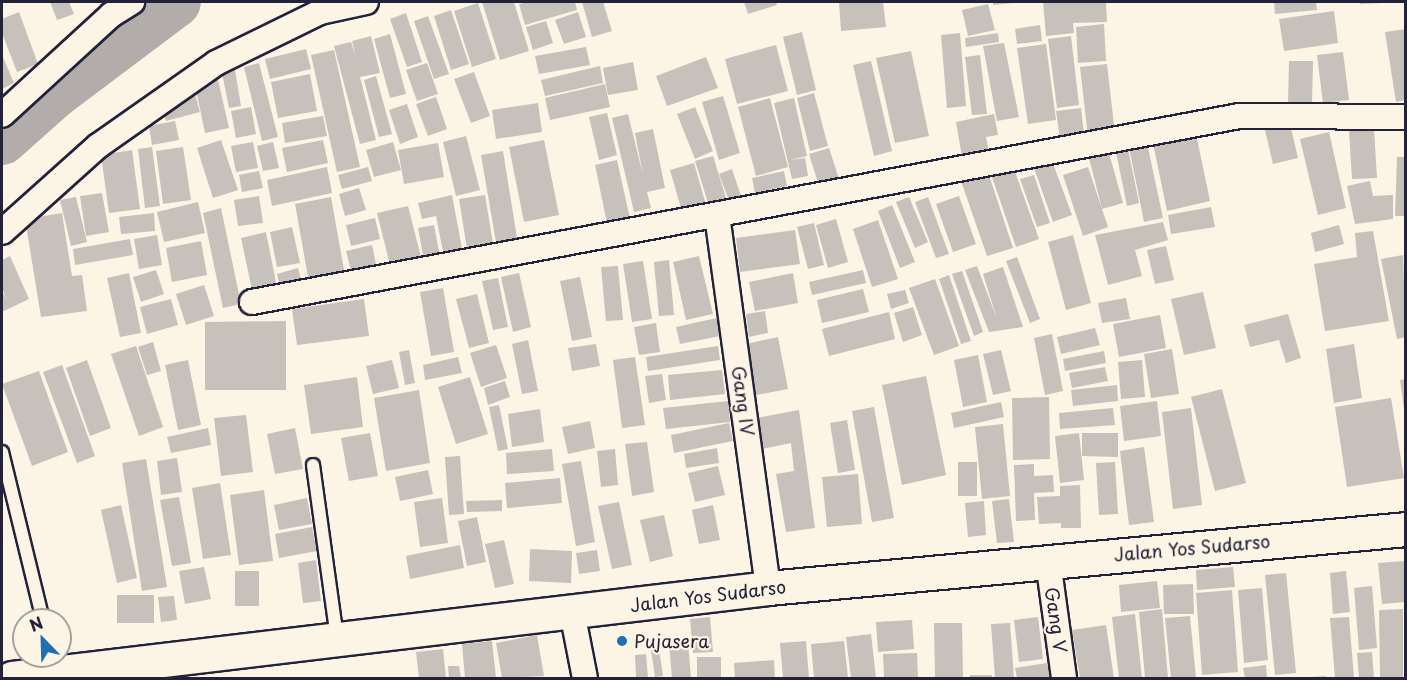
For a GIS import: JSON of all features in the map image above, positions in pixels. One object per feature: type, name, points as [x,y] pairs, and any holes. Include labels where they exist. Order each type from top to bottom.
[{"type":"main road","name":"Jalan Yos Sudarso","points":[[12,678],[54,669],[180,668],[337,639],[768,588],[1406,529]]},
{"type":"street","points":[[2,115],[109,8],[132,2]]},
{"type":"street","points":[[2,232],[98,146],[216,63],[320,12],[366,2]]},
{"type":"street","points":[[252,302],[1239,116],[1406,117]]},
{"type":"street","name":"Gang IV","points":[[717,215],[768,588]]},
{"type":"street","name":"Gang V","points":[[1048,561],[1064,678]]},
{"type":"street","points":[[572,612],[585,678]]},
{"type":"lane","points":[[2,452],[40,608]]},
{"type":"lane","points":[[313,465],[337,639]]},
{"type":"building","points":[[50,2],[69,2],[74,14],[57,20]]},
{"type":"building","points":[[482,2],[514,2],[529,51],[500,60]]},
{"type":"building","points":[[575,2],[577,10],[525,25],[519,4]]},
{"type":"building","points":[[582,2],[603,2],[612,31],[592,37]]},
{"type":"building","points":[[744,2],[776,2],[777,5],[748,14]]},
{"type":"building","points":[[839,2],[883,2],[886,27],[841,31]]},
{"type":"building","points":[[993,2],[1013,2],[1013,3],[993,5]]},
{"type":"building","points":[[1043,2],[1106,2],[1107,22],[1073,23],[1074,33],[1046,36]]},
{"type":"building","points":[[1274,2],[1316,2],[1317,10],[1275,14]]},
{"type":"building","points":[[1360,2],[1382,2],[1382,3],[1360,4]]},
{"type":"building","points":[[478,3],[496,59],[472,67],[454,11]]},
{"type":"building","points":[[988,4],[995,30],[968,36],[962,10]]},
{"type":"building","points":[[451,10],[469,64],[451,70],[434,16]]},
{"type":"building","points":[[1334,11],[1338,43],[1284,51],[1279,19]]},
{"type":"building","points":[[19,12],[38,64],[17,72],[2,33],[2,19]]},
{"type":"building","points":[[578,12],[586,37],[564,44],[555,20]]},
{"type":"building","points":[[406,13],[422,62],[407,67],[390,19]]},
{"type":"building","points":[[428,16],[449,74],[434,79],[414,21]]},
{"type":"building","points":[[546,21],[553,43],[533,50],[526,27]]},
{"type":"building","points":[[1104,24],[1106,61],[1078,63],[1076,27]]},
{"type":"building","points":[[1040,25],[1042,41],[1017,44],[1015,29]]},
{"type":"building","points":[[1406,29],[1406,100],[1396,102],[1385,32]]},
{"type":"building","points":[[802,32],[816,90],[797,95],[783,37]]},
{"type":"building","points":[[960,33],[966,106],[947,108],[941,35]]},
{"type":"building","points":[[998,33],[999,42],[966,47],[965,38]]},
{"type":"building","points":[[390,34],[406,94],[390,98],[374,39]]},
{"type":"building","points":[[371,36],[380,73],[360,77],[376,140],[360,144],[334,46],[351,42],[356,58],[352,41]]},
{"type":"building","points":[[1071,36],[1079,105],[1057,108],[1048,39]]},
{"type":"building","points":[[1004,43],[1019,117],[997,121],[983,46]]},
{"type":"building","points":[[1046,44],[1056,120],[1028,124],[1017,48]]},
{"type":"building","points":[[776,45],[788,91],[737,104],[725,59]]},
{"type":"building","points":[[586,47],[590,65],[539,74],[535,56]]},
{"type":"building","points":[[306,49],[311,69],[270,79],[265,59]]},
{"type":"building","points":[[334,50],[360,167],[337,172],[311,55]]},
{"type":"building","points":[[911,51],[929,136],[895,143],[876,58]]},
{"type":"building","points":[[1343,52],[1349,100],[1323,103],[1317,55]]},
{"type":"building","points":[[2,55],[14,83],[2,89]]},
{"type":"building","points":[[980,55],[987,114],[972,115],[965,57]]},
{"type":"building","points":[[706,57],[718,88],[667,106],[656,76]]},
{"type":"building","points":[[871,61],[892,151],[874,156],[853,65]]},
{"type":"building","points":[[1289,61],[1313,61],[1312,103],[1288,103]]},
{"type":"building","points":[[633,62],[638,90],[608,95],[603,68]]},
{"type":"building","points":[[259,63],[278,137],[262,141],[244,67]]},
{"type":"building","points":[[427,63],[438,94],[417,101],[406,70]]},
{"type":"building","points":[[1107,64],[1115,134],[1088,137],[1080,67]]},
{"type":"building","points":[[600,66],[603,83],[545,96],[541,80]]},
{"type":"building","points":[[235,70],[241,106],[229,108],[222,73]]},
{"type":"building","points":[[474,72],[490,116],[471,123],[454,79]]},
{"type":"building","points":[[310,74],[317,111],[278,118],[271,82]]},
{"type":"building","points":[[376,76],[392,134],[379,137],[364,80]]},
{"type":"building","points":[[218,80],[229,128],[205,133],[195,85]]},
{"type":"building","points":[[605,84],[610,107],[550,120],[545,98]]},
{"type":"building","points":[[814,93],[828,146],[810,151],[797,98]]},
{"type":"building","points":[[195,94],[200,112],[166,121],[161,104]]},
{"type":"building","points":[[723,96],[740,153],[719,160],[702,102]]},
{"type":"building","points":[[436,97],[447,129],[428,136],[416,104]]},
{"type":"building","points":[[770,98],[788,167],[756,176],[738,107]]},
{"type":"building","points":[[794,98],[807,156],[790,160],[805,158],[808,176],[792,179],[774,103]]},
{"type":"building","points":[[538,103],[542,132],[496,139],[492,110]]},
{"type":"building","points":[[407,104],[418,137],[400,144],[389,110]]},
{"type":"building","points":[[251,107],[256,134],[236,138],[231,111]]},
{"type":"building","points":[[695,107],[713,151],[695,159],[677,114]]},
{"type":"building","points":[[1081,108],[1085,142],[1061,146],[1056,111]]},
{"type":"building","points":[[607,113],[617,155],[599,160],[589,117]]},
{"type":"building","points":[[628,114],[643,175],[635,133],[653,129],[665,188],[647,192],[651,208],[634,212],[612,118]]},
{"type":"building","points":[[994,114],[998,135],[986,137],[989,152],[962,157],[956,122]]},
{"type":"building","points":[[323,116],[327,136],[285,143],[282,123]]},
{"type":"building","points":[[175,121],[179,140],[152,145],[149,126]]},
{"type":"building","points":[[1290,124],[1298,158],[1273,164],[1265,130]]},
{"type":"building","points":[[1374,129],[1377,178],[1352,179],[1349,130]]},
{"type":"building","points":[[1329,132],[1346,208],[1318,215],[1300,139]]},
{"type":"building","points":[[1196,134],[1210,201],[1167,211],[1153,143]]},
{"type":"building","points":[[466,136],[480,190],[456,196],[443,142]]},
{"type":"building","points":[[221,140],[238,190],[213,198],[197,148]]},
{"type":"building","points":[[323,140],[328,163],[287,172],[282,148]]},
{"type":"building","points":[[544,140],[559,215],[524,222],[509,147]]},
{"type":"building","points":[[253,142],[258,168],[236,172],[231,146]]},
{"type":"building","points":[[273,142],[279,168],[263,171],[257,146]]},
{"type":"building","points":[[393,142],[401,170],[374,177],[366,150]]},
{"type":"building","points":[[438,143],[444,177],[404,184],[398,150]]},
{"type":"building","points":[[1147,143],[1163,218],[1144,222],[1129,147]]},
{"type":"building","points":[[1127,144],[1139,203],[1127,206],[1115,147]]},
{"type":"building","points":[[152,147],[160,206],[145,208],[138,149]]},
{"type":"building","points":[[183,147],[191,200],[163,204],[156,151]]},
{"type":"building","points":[[829,148],[840,182],[820,189],[809,154]]},
{"type":"building","points":[[132,150],[140,209],[109,213],[101,155]]},
{"type":"building","points":[[503,151],[518,244],[497,248],[481,155]]},
{"type":"building","points":[[1109,153],[1123,203],[1102,209],[1089,158]]},
{"type":"building","points":[[713,156],[727,201],[709,206],[695,161]]},
{"type":"building","points":[[1397,157],[1406,157],[1406,216],[1395,216]]},
{"type":"building","points":[[1051,158],[1072,215],[1053,222],[1033,165]]},
{"type":"building","points":[[617,160],[631,223],[608,228],[595,165]]},
{"type":"building","points":[[694,163],[708,212],[684,219],[670,170]]},
{"type":"building","points":[[327,167],[332,193],[272,206],[267,180]]},
{"type":"building","points":[[368,167],[372,181],[342,189],[338,175]]},
{"type":"building","points":[[1088,167],[1108,227],[1083,236],[1063,175]]},
{"type":"building","points":[[732,169],[743,202],[731,206],[719,174]]},
{"type":"building","points":[[1014,169],[1039,239],[1016,247],[992,177]]},
{"type":"building","points":[[259,171],[263,188],[242,192],[239,175]]},
{"type":"building","points":[[784,171],[787,186],[755,193],[752,178]]},
{"type":"building","points":[[988,172],[1013,248],[987,256],[961,181]]},
{"type":"building","points":[[1034,175],[1050,223],[1037,227],[1020,179]]},
{"type":"building","points":[[1370,181],[1373,196],[1393,195],[1393,219],[1355,224],[1347,186]]},
{"type":"building","points":[[359,188],[366,210],[345,216],[339,194]]},
{"type":"building","points":[[102,193],[109,232],[86,236],[80,196]]},
{"type":"building","points":[[452,195],[464,259],[445,262],[436,216],[422,219],[418,203]]},
{"type":"building","points":[[485,195],[494,250],[468,255],[459,199]]},
{"type":"building","points":[[259,196],[263,223],[238,226],[234,200]]},
{"type":"building","points":[[959,196],[976,244],[953,252],[936,204]]},
{"type":"building","points":[[76,197],[87,242],[71,246],[60,200]]},
{"type":"building","points":[[331,197],[346,281],[310,288],[295,204]]},
{"type":"building","points":[[909,197],[928,242],[915,248],[896,202]]},
{"type":"building","points":[[928,197],[949,254],[936,258],[915,202]]},
{"type":"building","points":[[198,202],[205,233],[164,242],[157,212]]},
{"type":"building","points":[[892,205],[915,262],[900,268],[878,211]]},
{"type":"building","points":[[408,206],[422,261],[391,269],[377,213]]},
{"type":"building","points":[[1211,207],[1215,227],[1171,234],[1168,215]]},
{"type":"building","points":[[221,208],[241,304],[223,308],[203,213]]},
{"type":"building","points":[[62,213],[72,276],[82,275],[87,311],[41,317],[25,219]]},
{"type":"building","points":[[154,213],[155,231],[121,234],[119,217]]},
{"type":"building","points":[[375,218],[380,239],[351,246],[346,225]]},
{"type":"building","points":[[836,219],[848,262],[828,268],[816,225]]},
{"type":"building","points":[[878,220],[898,279],[872,287],[853,229]]},
{"type":"building","points":[[1163,222],[1168,240],[1135,250],[1142,276],[1108,285],[1095,235]]},
{"type":"building","points":[[814,223],[824,265],[808,269],[797,227]]},
{"type":"building","points":[[434,225],[441,262],[425,265],[418,228]]},
{"type":"building","points":[[1339,225],[1344,244],[1315,252],[1311,233]]},
{"type":"building","points":[[292,227],[300,263],[277,267],[270,232]]},
{"type":"building","points":[[795,230],[800,264],[740,272],[736,238]]},
{"type":"building","points":[[1373,231],[1389,321],[1325,331],[1314,264],[1357,257],[1355,233]]},
{"type":"building","points":[[266,232],[278,293],[254,299],[241,238]]},
{"type":"building","points":[[157,235],[162,265],[139,269],[134,239]]},
{"type":"building","points":[[1073,235],[1091,303],[1066,310],[1048,242]]},
{"type":"building","points":[[130,239],[133,255],[75,265],[73,249]]},
{"type":"building","points":[[201,241],[207,275],[172,282],[166,248]]},
{"type":"building","points":[[372,245],[377,269],[352,275],[346,251]]},
{"type":"building","points":[[1166,246],[1174,280],[1155,284],[1147,250]]},
{"type":"building","points":[[1403,255],[1406,337],[1397,339],[1381,259]]},
{"type":"building","points":[[10,256],[29,299],[2,312],[2,291],[7,300],[2,288],[2,260]]},
{"type":"building","points":[[699,256],[713,314],[686,320],[673,262]]},
{"type":"building","points":[[1017,257],[1040,319],[1030,323],[1006,261]]},
{"type":"building","points":[[669,260],[674,315],[659,316],[654,262]]},
{"type":"building","points":[[643,261],[652,319],[632,322],[623,264]]},
{"type":"building","points":[[618,266],[623,320],[606,321],[601,267]]},
{"type":"building","points":[[977,266],[997,319],[983,274],[1003,267],[1023,327],[989,332],[965,270]]},
{"type":"building","points":[[298,268],[303,288],[282,294],[277,274]]},
{"type":"building","points":[[156,270],[164,294],[141,302],[133,277]]},
{"type":"building","points":[[863,270],[866,283],[812,295],[809,282]]},
{"type":"building","points":[[962,271],[983,332],[974,336],[952,274]]},
{"type":"building","points":[[129,273],[141,333],[120,337],[107,278]]},
{"type":"building","points":[[519,273],[531,327],[513,332],[501,277]]},
{"type":"building","points":[[793,273],[798,303],[755,311],[749,282]]},
{"type":"building","points":[[949,275],[971,341],[961,344],[939,279]]},
{"type":"building","points":[[580,277],[592,337],[572,341],[560,281]]},
{"type":"building","points":[[498,278],[508,327],[493,330],[482,281]]},
{"type":"building","points":[[935,279],[959,346],[934,355],[909,288]]},
{"type":"building","points":[[204,285],[214,316],[186,325],[176,294]]},
{"type":"building","points":[[443,288],[454,352],[431,356],[420,292]]},
{"type":"building","points":[[863,289],[869,312],[822,323],[817,300]]},
{"type":"building","points":[[905,290],[909,303],[891,309],[887,294]]},
{"type":"building","points":[[1203,292],[1216,348],[1184,355],[1171,299]]},
{"type":"building","points":[[477,294],[489,343],[469,348],[456,299]]},
{"type":"building","points":[[1126,298],[1130,319],[1102,323],[1098,303]]},
{"type":"building","points":[[171,299],[178,325],[147,334],[140,307]]},
{"type":"building","points":[[364,299],[369,336],[297,345],[292,309]]},
{"type":"building","points":[[913,307],[922,335],[903,342],[894,313]]},
{"type":"building","points":[[765,311],[768,333],[749,337],[746,314]]},
{"type":"building","points":[[889,312],[895,339],[829,356],[822,329]]},
{"type":"building","points":[[1288,314],[1301,358],[1286,363],[1279,340],[1250,347],[1244,325]]},
{"type":"building","points":[[1160,315],[1166,348],[1119,357],[1113,324]]},
{"type":"building","points":[[721,317],[725,335],[680,344],[676,327]]},
{"type":"building","points":[[286,321],[286,390],[205,390],[205,322]]},
{"type":"building","points":[[656,323],[660,352],[639,355],[634,327]]},
{"type":"building","points":[[1095,328],[1100,345],[1061,354],[1057,337]]},
{"type":"building","points":[[1052,334],[1063,391],[1045,395],[1034,338]]},
{"type":"building","points":[[778,337],[788,389],[756,395],[746,344]]},
{"type":"building","points":[[528,340],[538,391],[522,394],[512,344]]},
{"type":"building","points":[[153,342],[161,371],[147,375],[138,347]]},
{"type":"building","points":[[596,344],[600,366],[572,371],[568,348]]},
{"type":"building","points":[[1354,344],[1362,398],[1334,403],[1326,349]]},
{"type":"building","points":[[496,345],[507,378],[481,387],[470,353]]},
{"type":"building","points":[[136,346],[163,427],[139,436],[111,354]]},
{"type":"building","points":[[718,346],[720,360],[648,371],[646,357]]},
{"type":"building","points":[[1172,349],[1179,394],[1151,398],[1144,354]]},
{"type":"building","points":[[409,350],[415,383],[405,385],[399,352]]},
{"type":"building","points":[[1001,350],[1011,391],[993,395],[983,354]]},
{"type":"building","points":[[1104,351],[1106,363],[1065,371],[1063,359]]},
{"type":"building","points":[[978,355],[987,402],[963,407],[954,360]]},
{"type":"building","points":[[458,357],[462,373],[425,380],[423,365]]},
{"type":"building","points":[[635,357],[645,425],[622,428],[613,360]]},
{"type":"building","points":[[87,360],[111,428],[90,436],[66,368]]},
{"type":"building","points":[[188,360],[201,425],[178,430],[165,365]]},
{"type":"building","points":[[392,360],[399,388],[373,394],[366,366]]},
{"type":"building","points":[[1142,360],[1145,397],[1121,399],[1118,362]]},
{"type":"building","points":[[62,365],[95,456],[77,463],[43,372]]},
{"type":"building","points":[[1105,367],[1108,381],[1072,388],[1069,373]]},
{"type":"building","points":[[722,370],[725,394],[670,400],[668,375]]},
{"type":"building","points":[[39,371],[68,452],[32,466],[2,384]]},
{"type":"building","points":[[662,374],[666,400],[649,403],[645,376]]},
{"type":"building","points":[[926,376],[946,475],[902,485],[882,385]]},
{"type":"building","points":[[357,377],[363,427],[311,434],[304,385]]},
{"type":"building","points":[[470,377],[488,434],[456,444],[438,387]]},
{"type":"building","points":[[1406,379],[1406,409],[1404,409],[1400,380]]},
{"type":"building","points":[[505,381],[510,397],[488,405],[484,388]]},
{"type":"building","points":[[1117,385],[1118,401],[1073,406],[1071,390]]},
{"type":"building","points":[[1222,389],[1246,483],[1215,491],[1191,397]]},
{"type":"building","points":[[419,390],[430,463],[386,471],[374,398]]},
{"type":"building","points":[[1049,397],[1050,459],[1013,460],[1012,398]]},
{"type":"building","points":[[1391,398],[1404,478],[1347,487],[1335,407]]},
{"type":"building","points":[[728,401],[730,422],[666,429],[663,408]]},
{"type":"building","points":[[1157,401],[1161,436],[1124,441],[1120,406]]},
{"type":"building","points":[[1001,402],[1004,417],[954,428],[951,413]]},
{"type":"building","points":[[499,405],[508,449],[498,451],[489,407]]},
{"type":"building","points":[[874,407],[894,518],[872,522],[852,411]]},
{"type":"building","points":[[1113,408],[1115,425],[1060,429],[1059,413]]},
{"type":"building","points":[[1191,408],[1202,505],[1173,509],[1162,412]]},
{"type":"building","points":[[540,409],[544,442],[512,447],[508,414]]},
{"type":"building","points":[[799,410],[815,528],[786,532],[776,474],[794,471],[791,443],[757,450],[751,419]]},
{"type":"building","points":[[246,415],[253,472],[221,476],[214,418]]},
{"type":"building","points":[[847,420],[855,470],[838,473],[830,423]]},
{"type":"building","points":[[590,421],[595,448],[568,454],[562,427]]},
{"type":"building","points":[[729,423],[733,441],[674,453],[671,435]]},
{"type":"building","points":[[1003,424],[1010,496],[982,499],[975,427]]},
{"type":"building","points":[[208,428],[211,445],[171,453],[167,437]]},
{"type":"building","points":[[295,428],[303,469],[275,474],[267,434]]},
{"type":"building","points":[[370,433],[378,476],[349,481],[341,438]]},
{"type":"building","points":[[1079,433],[1084,480],[1060,483],[1055,436]]},
{"type":"building","points":[[1082,433],[1118,433],[1118,457],[1082,456]]},
{"type":"building","points":[[647,442],[654,492],[632,496],[625,444]]},
{"type":"building","points":[[1144,447],[1154,522],[1129,525],[1120,451]]},
{"type":"building","points":[[717,448],[719,463],[686,468],[684,454]]},
{"type":"building","points":[[552,449],[554,471],[507,474],[506,453]]},
{"type":"building","points":[[615,449],[618,485],[601,487],[597,451]]},
{"type":"building","points":[[460,456],[464,514],[449,515],[445,457]]},
{"type":"building","points":[[177,458],[182,492],[161,495],[157,461]]},
{"type":"building","points":[[146,459],[167,587],[142,591],[122,463]]},
{"type":"building","points":[[581,461],[595,542],[576,546],[562,464]]},
{"type":"building","points":[[958,462],[977,462],[977,496],[958,496]]},
{"type":"building","points":[[1115,462],[1118,514],[1099,515],[1096,463]]},
{"type":"building","points":[[1034,464],[1034,476],[1053,475],[1054,492],[1034,493],[1035,520],[1016,521],[1014,465]]},
{"type":"building","points":[[718,466],[725,495],[695,502],[688,473]]},
{"type":"building","points":[[428,470],[433,494],[400,501],[395,477]]},
{"type":"building","points":[[858,474],[862,524],[827,527],[822,477]]},
{"type":"building","points":[[560,478],[562,503],[507,508],[505,483]]},
{"type":"building","points":[[220,483],[231,555],[203,559],[192,488]]},
{"type":"building","points":[[1080,485],[1081,528],[1061,528],[1061,523],[1039,524],[1037,497],[1060,496],[1060,486]]},
{"type":"building","points":[[264,490],[273,561],[239,565],[230,495]]},
{"type":"building","points":[[179,497],[191,563],[172,566],[160,500]]},
{"type":"building","points":[[307,498],[312,524],[279,530],[274,505]]},
{"type":"building","points":[[442,498],[448,543],[420,547],[414,502]]},
{"type":"building","points":[[1009,499],[1014,542],[997,543],[992,501]]},
{"type":"building","points":[[502,500],[502,511],[467,512],[466,501]]},
{"type":"building","points":[[984,501],[986,535],[968,537],[965,503]]},
{"type":"building","points":[[619,502],[632,565],[612,569],[598,506]]},
{"type":"building","points":[[121,505],[137,578],[117,583],[101,510]]},
{"type":"building","points":[[713,505],[720,540],[699,544],[692,510]]},
{"type":"building","points":[[664,515],[673,556],[650,562],[640,520]]},
{"type":"building","points":[[477,517],[486,562],[467,566],[458,521]]},
{"type":"building","points":[[312,527],[317,551],[279,558],[275,534]]},
{"type":"building","points":[[504,540],[514,584],[495,588],[485,544]]},
{"type":"building","points":[[460,545],[464,568],[410,579],[406,556]]},
{"type":"building","points":[[530,549],[572,551],[571,583],[529,581]]},
{"type":"building","points":[[597,550],[600,571],[579,574],[576,553]]},
{"type":"building","points":[[316,560],[321,601],[303,603],[298,563]]},
{"type":"building","points":[[1405,561],[1406,602],[1382,604],[1378,563]]},
{"type":"building","points":[[204,567],[211,599],[185,604],[179,571]]},
{"type":"building","points":[[1233,567],[1235,587],[1197,590],[1196,570]]},
{"type":"building","points":[[235,571],[259,571],[259,606],[235,606]]},
{"type":"building","points":[[1346,571],[1350,612],[1333,614],[1330,573]]},
{"type":"building","points":[[1286,573],[1296,673],[1275,675],[1265,575]]},
{"type":"building","points":[[1157,581],[1160,608],[1121,612],[1119,585]]},
{"type":"building","points":[[1193,584],[1194,614],[1164,614],[1163,585]]},
{"type":"building","points":[[1372,586],[1377,648],[1359,650],[1354,588]]},
{"type":"building","points":[[1262,588],[1268,660],[1244,663],[1238,590]]},
{"type":"building","points":[[1232,590],[1238,672],[1202,675],[1196,593]]},
{"type":"building","points":[[117,595],[154,595],[154,623],[117,623]]},
{"type":"building","points":[[174,596],[177,620],[161,622],[158,597]]},
{"type":"building","points":[[1162,609],[1168,678],[1145,678],[1139,612]]},
{"type":"building","points":[[1403,609],[1403,678],[1380,678],[1379,610]]},
{"type":"building","points":[[1135,614],[1142,678],[1119,678],[1112,617]]},
{"type":"building","points":[[1190,616],[1196,678],[1171,678],[1165,618]]},
{"type":"building","points":[[710,617],[713,652],[693,653],[690,619]]},
{"type":"building","points":[[1038,617],[1043,659],[1019,662],[1014,620]]},
{"type":"building","points":[[1349,617],[1354,678],[1335,678],[1330,618]]},
{"type":"building","points":[[912,620],[914,649],[878,652],[876,622]]},
{"type":"building","points":[[934,623],[962,623],[963,678],[935,678]]},
{"type":"building","points":[[1010,623],[1014,678],[995,678],[991,624]]},
{"type":"building","points":[[1106,625],[1114,678],[1080,678],[1072,630]]},
{"type":"building","points":[[871,634],[876,678],[851,678],[846,637]]},
{"type":"building","points":[[537,635],[544,676],[502,678],[496,643]]},
{"type":"building","points":[[492,641],[496,678],[465,678],[462,644]]},
{"type":"building","points":[[806,641],[809,678],[783,678],[780,643]]},
{"type":"building","points":[[844,641],[848,678],[814,678],[811,644]]},
{"type":"building","points":[[688,642],[691,678],[672,678],[669,644]]},
{"type":"building","points":[[443,649],[446,678],[419,678],[416,652]]},
{"type":"building","points":[[659,649],[663,676],[655,677],[651,650]]},
{"type":"building","points":[[1372,652],[1374,678],[1359,678],[1357,653]]},
{"type":"building","points":[[917,653],[918,678],[884,678],[883,654]]},
{"type":"building","points":[[646,654],[648,678],[636,678],[635,655]]},
{"type":"building","points":[[697,657],[721,657],[721,678],[697,678]]},
{"type":"building","points":[[774,660],[775,678],[735,678],[734,663]]},
{"type":"building","points":[[1047,663],[1050,677],[1017,678],[1015,668]]},
{"type":"building","points":[[1266,665],[1267,678],[1245,678],[1243,668]]},
{"type":"building","points":[[448,666],[459,666],[461,678],[449,678]]},
{"type":"building","points":[[970,675],[992,675],[992,678],[969,678]]},
{"type":"waterway","points":[[2,140],[55,93],[176,2]]},
{"type":"place","name":"Pujasera","points":[[622,641]]}]
